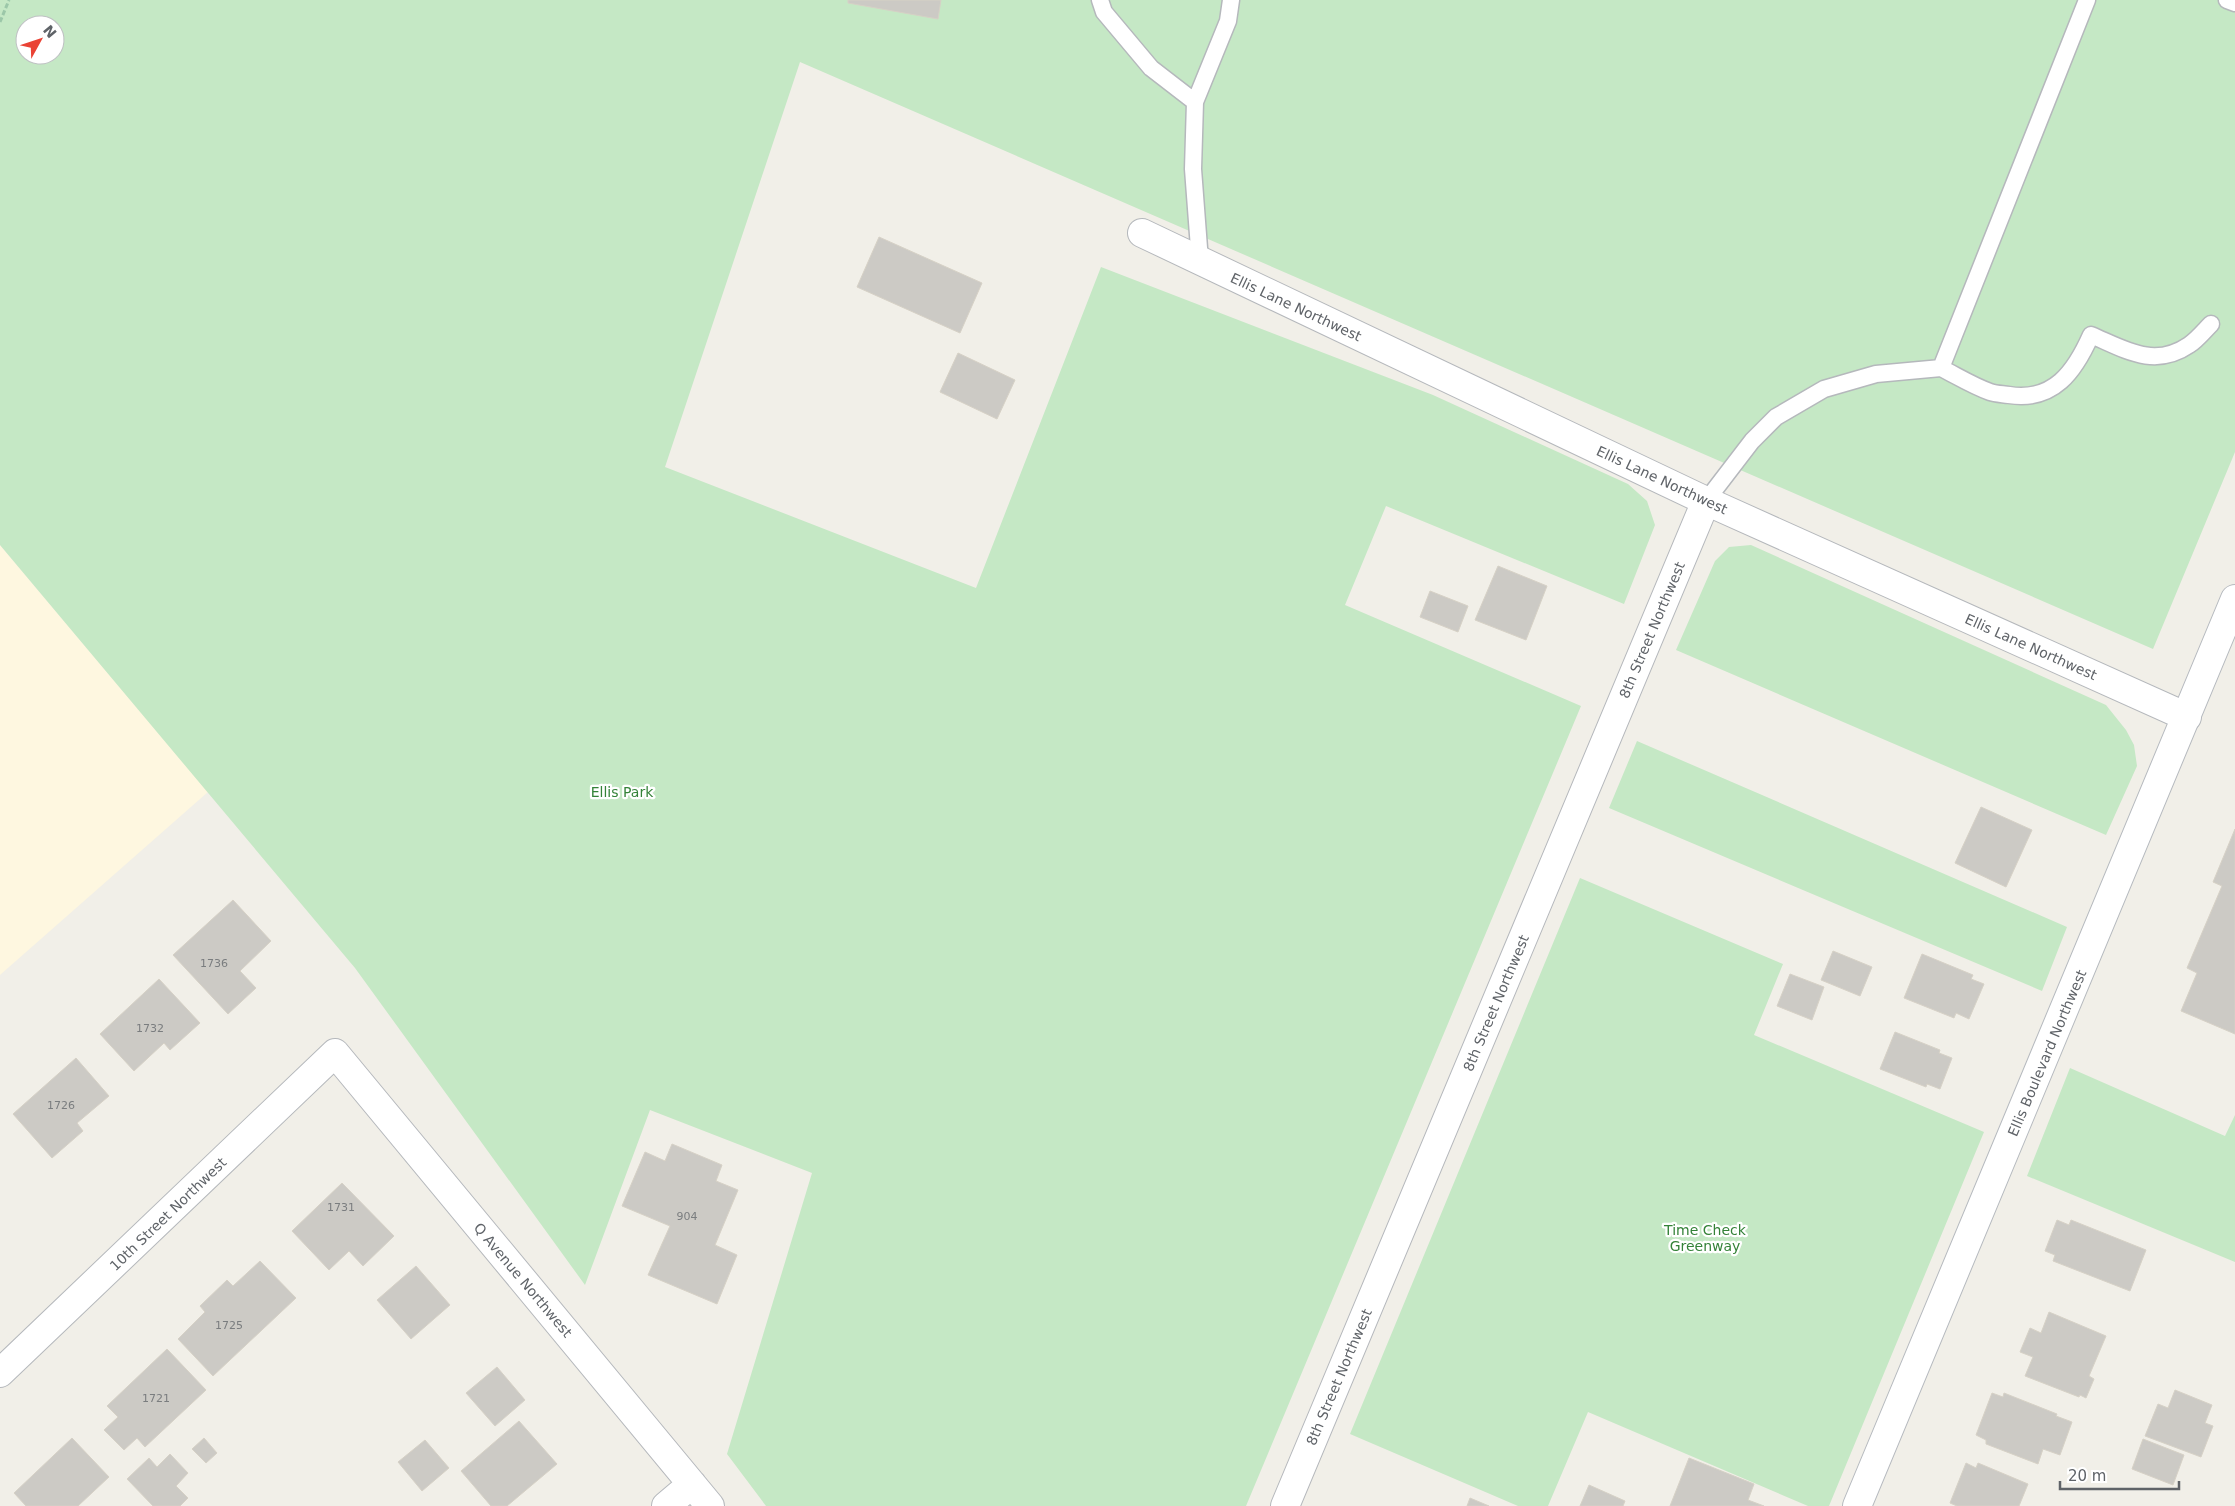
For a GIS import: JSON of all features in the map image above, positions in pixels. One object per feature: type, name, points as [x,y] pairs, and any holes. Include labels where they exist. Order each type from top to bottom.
[{"type":"street","name":"Ellis Lane Northwest","points":[[1142,233],[1706,501],[2187,717]]},
{"type":"street","name":"8th Street Northwest","points":[[1285,1506],[1706,501]]},
{"type":"street","name":"Ellis Boulevard Northwest","points":[[1858,1506],[2235,599]]},
{"type":"street","name":"10th Street Northwest","points":[[0,1373],[335,1054]]},
{"type":"street","name":"Q Avenue Northwest","points":[[335,1054],[710,1506]]},
{"type":"street","points":[[666,1506],[692,1484]]},
{"type":"lane","points":[[1100,0],[1104,12],[1151,68],[1195,102]]},
{"type":"lane","points":[[1200,261],[1193,169],[1195,102],[1228,21],[1231,0]]},
{"type":"lane","points":[[1941,368],[2087,0]]},
{"type":"lane","points":[[2227,0],[2235,3]]},
{"type":"lane","points":[[1706,501],[1752,441],[1776,417],[1824,389],[1876,374],[1941,368],[1991,393],[2020,397],[2044,393],[2062,381],[2080,358],[2091,335],[2144,356],[2166,357],[2189,345],[2211,324]]},
{"type":"path","points":[[0,22],[9,0]]},
{"type":"shaded area","points":[[0,545],[208,792],[0,975]]},
{"type":"green space","name":"Ellis Park","points":[[0,0],[2235,0],[2235,452],[2153,649],[800,62],[665,467],[976,588],[1101,267],[1433,395],[1628,484],[1647,501],[1655,525],[1624,604],[1386,506],[1345,605],[1581,706],[1246,1506],[766,1506],[727,1454],[812,1173],[650,1110],[585,1285],[355,968],[0,545]]},
{"type":"green space","points":[[1751,545],[2106,705],[2126,730],[2134,745],[2137,766],[2106,835],[1676,650],[1715,561],[1729,547]]},
{"type":"green space","points":[[1637,741],[2067,927],[2042,991],[1609,808]]},
{"type":"green space","name":"Time Check Greenway","points":[[1580,878],[1783,964],[1754,1035],[1984,1132],[1829,1506],[1808,1506],[1588,1412],[1548,1506],[1518,1506],[1350,1434]]},
{"type":"green space","points":[[2070,1068],[2225,1136],[2235,1115],[2235,1262],[2027,1176]]},
{"type":"building","points":[[848,0],[941,0],[938,19],[848,3]]},
{"type":"building","points":[[879,237],[982,283],[960,333],[857,287]]},
{"type":"building","points":[[958,353],[1015,380],[997,419],[940,392]]},
{"type":"building","points":[[1498,566],[1547,586],[1526,640],[1475,620]]},
{"type":"building","points":[[1430,591],[1468,606],[1458,632],[1420,617]]},
{"type":"building","points":[[1981,807],[2032,830],[2006,887],[1955,863]]},
{"type":"building","points":[[2235,829],[2235,1034],[2181,1011],[2197,973],[2187,968],[2222,886],[2213,882]]},
{"type":"building","points":[[233,900],[271,941],[240,971],[256,988],[228,1014],[173,955]]},
{"type":"building","points":[[1833,951],[1872,967],[1860,996],[1821,980]]},
{"type":"building","points":[[1922,954],[1973,975],[1971,979],[1984,984],[1969,1019],[1956,1013],[1954,1018],[1904,998]]},
{"type":"building","points":[[1790,974],[1824,987],[1812,1020],[1777,1006]]},
{"type":"building","points":[[159,979],[200,1023],[170,1050],[164,1043],[134,1071],[100,1034]]},
{"type":"building","points":[[1895,1032],[1940,1050],[1939,1053],[1952,1058],[1940,1089],[1927,1084],[1926,1087],[1880,1069]]},
{"type":"building","points":[[76,1058],[109,1096],[77,1123],[83,1131],[52,1158],[13,1114]]},
{"type":"building","points":[[672,1144],[722,1165],[716,1181],[738,1190],[715,1245],[737,1255],[717,1304],[648,1275],[670,1226],[622,1206],[645,1152],[665,1161]]},
{"type":"building","points":[[342,1183],[394,1236],[363,1266],[349,1251],[329,1270],[292,1231]]},
{"type":"building","points":[[2057,1220],[2069,1225],[2071,1220],[2146,1250],[2130,1291],[2053,1261],[2055,1255],[2045,1251]]},
{"type":"building","points":[[260,1261],[296,1298],[213,1376],[178,1339],[205,1312],[200,1306],[227,1280],[233,1286]]},
{"type":"building","points":[[416,1266],[450,1305],[411,1339],[377,1300]]},
{"type":"building","points":[[2049,1312],[2106,1336],[2089,1376],[2094,1379],[2086,1398],[2025,1376],[2033,1357],[2020,1352],[2030,1328],[2041,1333]]},
{"type":"building","points":[[167,1349],[206,1390],[145,1447],[137,1438],[124,1450],[104,1430],[118,1417],[107,1406]]},
{"type":"building","points":[[497,1367],[525,1400],[495,1426],[466,1393]]},
{"type":"building","points":[[2175,1390],[2212,1405],[2205,1423],[2213,1426],[2201,1457],[2145,1436],[2158,1404],[2168,1408]]},
{"type":"building","points":[[1992,1393],[2003,1397],[2004,1393],[2072,1422],[2060,1455],[2043,1449],[2038,1464],[1986,1444],[1986,1440],[1976,1435]]},
{"type":"building","points":[[519,1421],[557,1464],[507,1506],[491,1506],[461,1471]]},
{"type":"building","points":[[72,1438],[109,1477],[78,1506],[26,1506],[14,1493]]},
{"type":"building","points":[[204,1438],[217,1453],[206,1463],[192,1449]]},
{"type":"building","points":[[2143,1439],[2184,1455],[2173,1485],[2132,1469]]},
{"type":"building","points":[[425,1440],[449,1468],[422,1491],[398,1462]]},
{"type":"building","points":[[170,1454],[188,1473],[176,1486],[188,1498],[180,1506],[153,1506],[127,1479],[149,1458],[157,1467]]},
{"type":"building","points":[[1689,1458],[1754,1484],[1748,1500],[1764,1506],[1670,1506]]},
{"type":"building","points":[[1966,1463],[1976,1468],[1978,1463],[2028,1484],[2019,1506],[1957,1506],[1950,1503]]},
{"type":"building","points":[[1589,1485],[1625,1501],[1623,1506],[1580,1506]]},
{"type":"building","points":[[1470,1498],[1489,1506],[1467,1506]]}]
